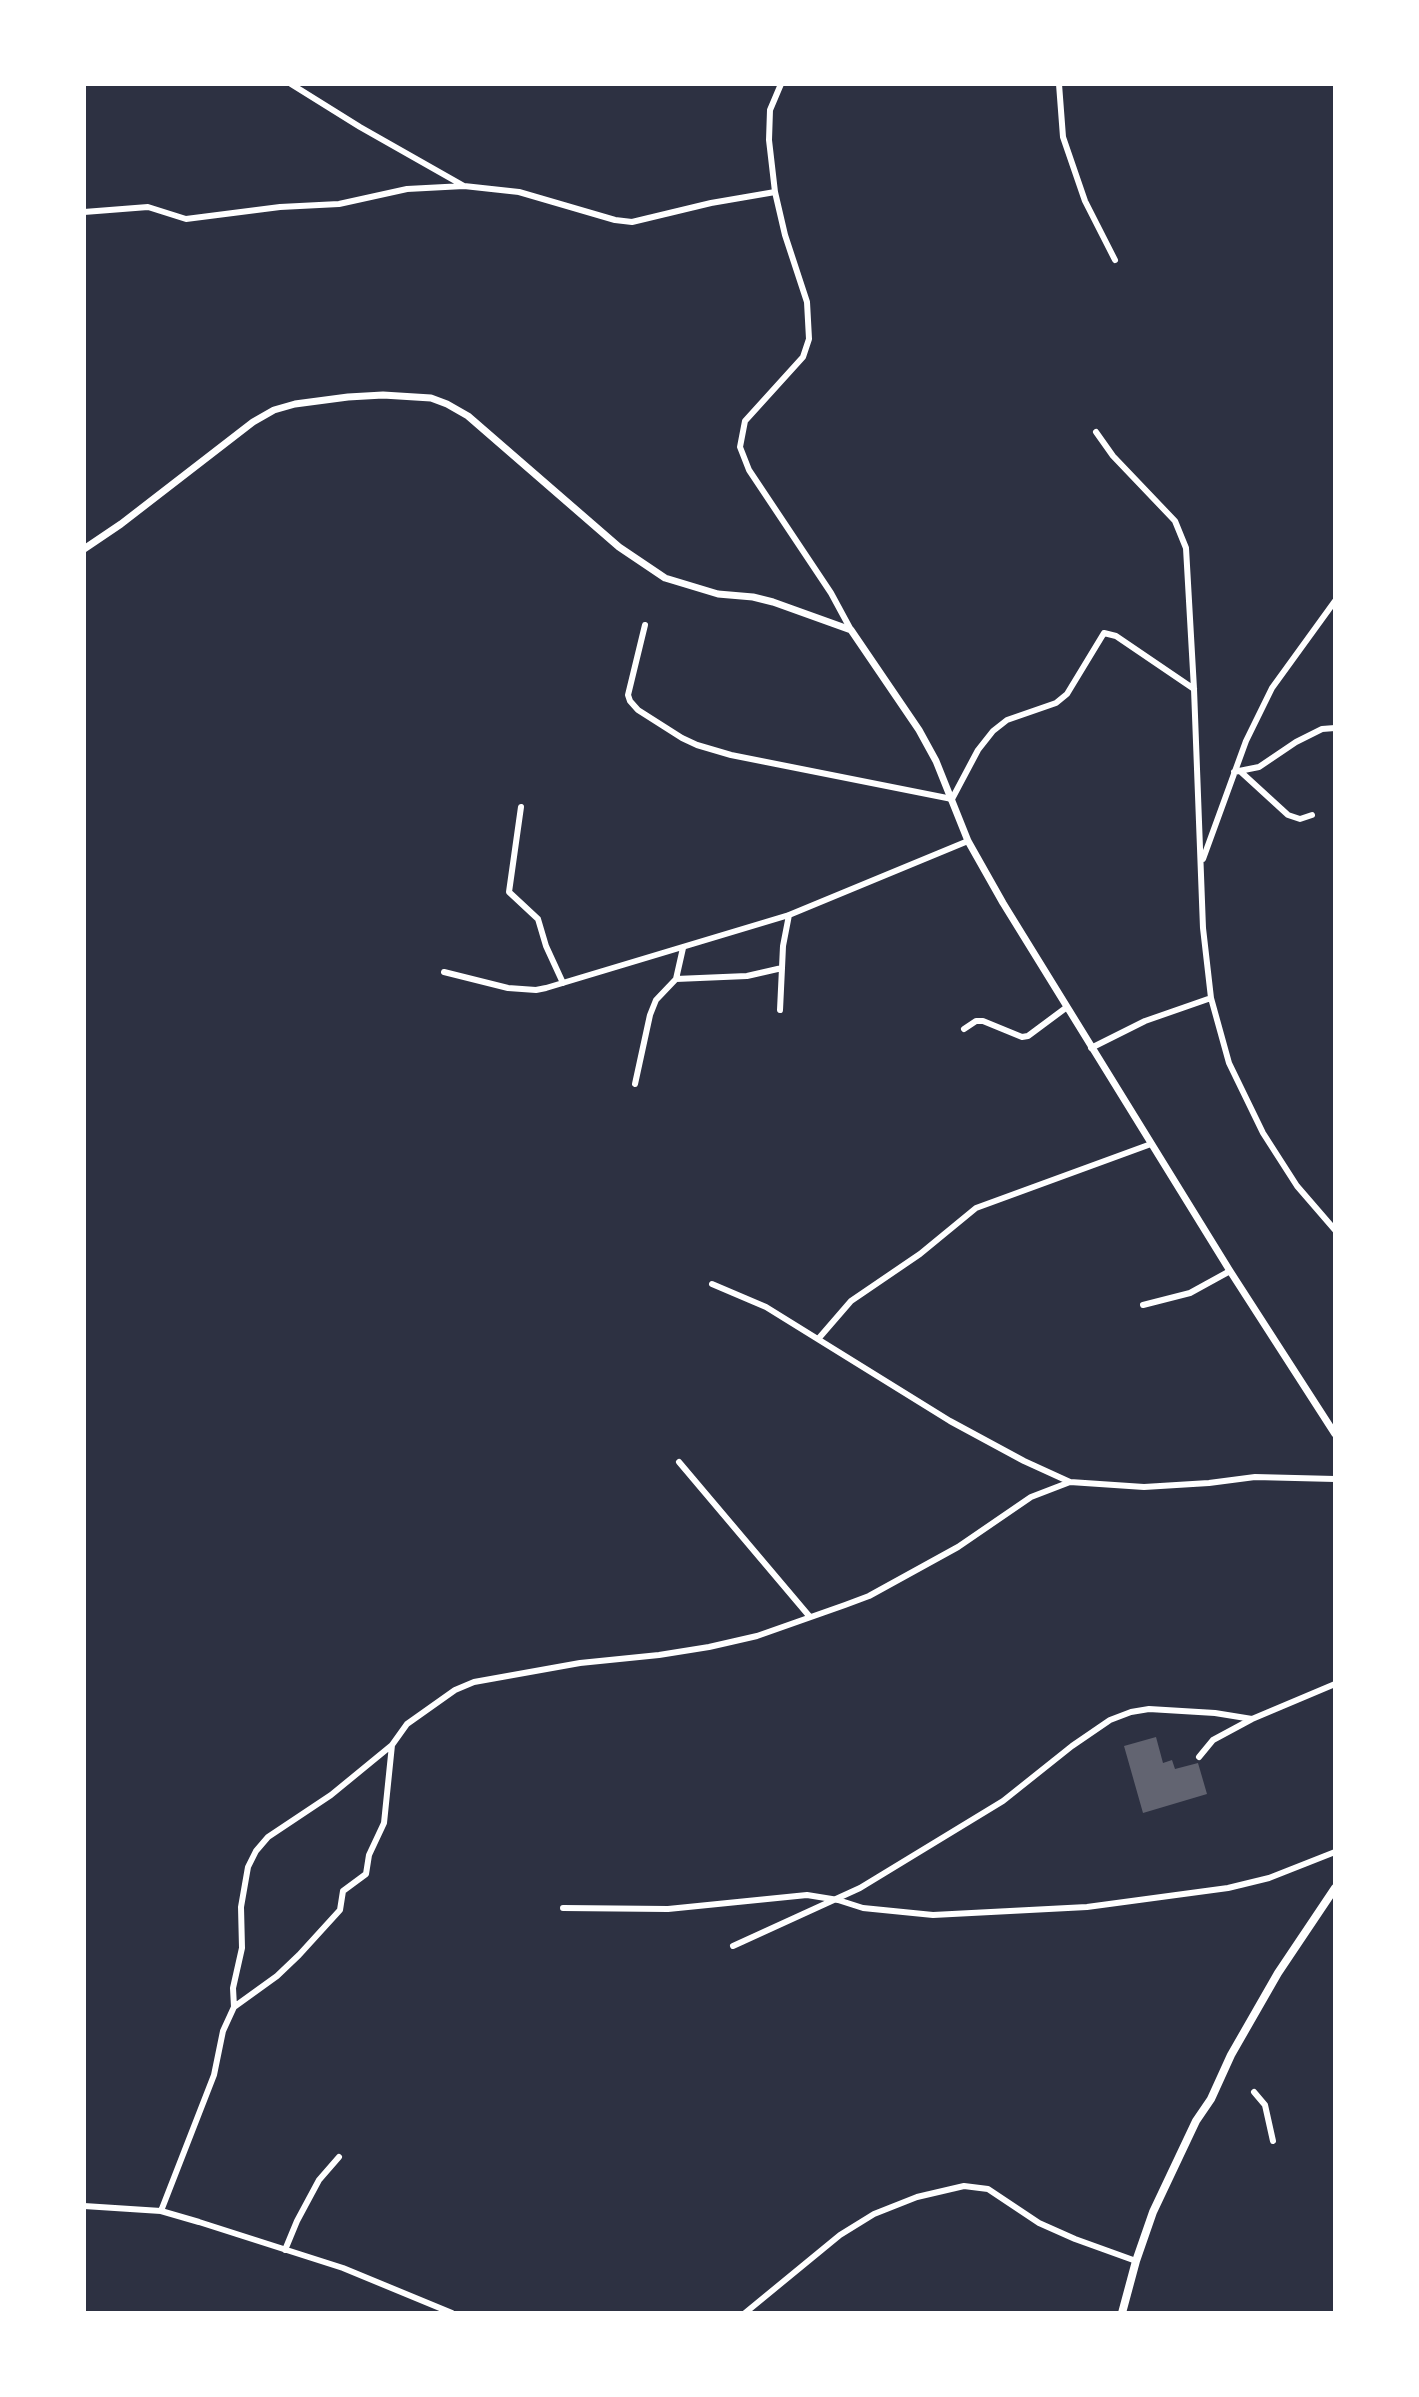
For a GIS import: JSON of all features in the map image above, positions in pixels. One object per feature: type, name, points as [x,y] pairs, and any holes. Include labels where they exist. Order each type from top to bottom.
[{"type":"main road","points":[[1122,2313],[1153,2212],[1196,2121],[1211,2099],[1231,2055],[1278,1973],[1335,1888]]},
{"type":"street","points":[[291,84],[464,186]]},
{"type":"street","points":[[781,84],[770,110],[769,140],[775,192],[785,235],[807,302],[807,348],[790,373],[745,421],[740,447],[749,470],[919,730],[936,761],[968,841],[1091,1048],[1335,1434]]},
{"type":"street","points":[[1059,84],[1063,137],[1085,201],[1115,260]]},
{"type":"street","points":[[84,212],[148,207],[186,219],[280,207],[339,204],[407,189],[464,186],[519,192],[615,220],[632,222],[775,192]]},
{"type":"street","points":[[84,549],[253,422],[274,410],[348,397],[383,395],[431,398],[468,416],[619,547],[657,573],[693,588],[773,602],[851,630]]},
{"type":"street","points":[[1096,432],[1113,456],[1168,513],[1180,529],[1186,548],[1203,928],[1211,998],[1229,1063],[1257,1122],[1297,1186],[1335,1230]]},
{"type":"street","points":[[1202,863],[1238,772],[1246,741],[1272,688],[1335,601]]},
{"type":"street","points":[[645,625],[628,695],[638,710],[682,738],[719,753],[952,799]]},
{"type":"street","points":[[952,799],[978,750],[993,731],[1014,717],[1056,703],[1067,694],[1104,633],[1116,636],[1194,689]]},
{"type":"street","points":[[1238,772],[1259,767],[1322,729],[1335,728]]},
{"type":"street","points":[[1238,772],[1288,815],[1300,819],[1312,815]]},
{"type":"street","points":[[521,807],[509,892],[538,919],[563,983]]},
{"type":"street","points":[[444,972],[508,988],[536,990],[789,915],[968,841]]},
{"type":"street","points":[[780,1010],[783,946],[789,915]]},
{"type":"street","points":[[635,1084],[639,1058],[656,1000],[676,979],[683,948]]},
{"type":"street","points":[[676,979],[747,976],[782,968]]},
{"type":"street","points":[[1091,1048],[1145,1021],[1211,998]]},
{"type":"street","points":[[964,1029],[976,1021],[983,1021],[1022,1037],[1067,1007]]},
{"type":"street","points":[[819,1338],[851,1301],[920,1254],[976,1208],[1151,1144]]},
{"type":"street","points":[[1143,1305],[1190,1293],[1230,1271]]},
{"type":"street","points":[[712,1284],[766,1307],[950,1421],[1070,1482],[1144,1487],[1255,1477],[1335,1479]]},
{"type":"street","points":[[679,1462],[810,1617]]},
{"type":"street","points":[[161,2211],[214,2075],[223,2031],[234,2007],[233,1988],[242,1948],[241,1907],[248,1867],[256,1851],[268,1837],[331,1795],[392,1745],[407,1724],[455,1690],[474,1682],[580,1663],[709,1647],[757,1636],[869,1596],[958,1547],[1031,1497],[1070,1482]]},
{"type":"street","points":[[1199,1757],[1213,1740],[1252,1719],[1335,1684]]},
{"type":"street","points":[[733,1946],[838,1900],[1003,1801],[1110,1720],[1149,1709],[1252,1719]]},
{"type":"street","points":[[234,2007],[277,1976],[299,1955],[340,1910],[343,1891],[366,1874],[369,1855],[384,1823],[392,1745]]},
{"type":"street","points":[[563,1908],[668,1909],[807,1895],[863,1908],[933,1915],[1087,1907],[1228,1888],[1269,1878],[1335,1852]]},
{"type":"street","points":[[1254,2092],[1265,2105],[1273,2141]]},
{"type":"street","points":[[285,2250],[319,2180],[339,2157]]},
{"type":"street","points":[[745,2313],[840,2235],[874,2214],[917,2197],[964,2186],[988,2189],[1039,2223],[1136,2261]]},
{"type":"street","points":[[84,2206],[161,2211],[356,2272],[452,2313]]},
{"type":"building","points":[[1156,1737],[1163,1763],[1172,1760],[1175,1769],[1198,1763],[1207,1794],[1143,1813],[1124,1746]]}]
